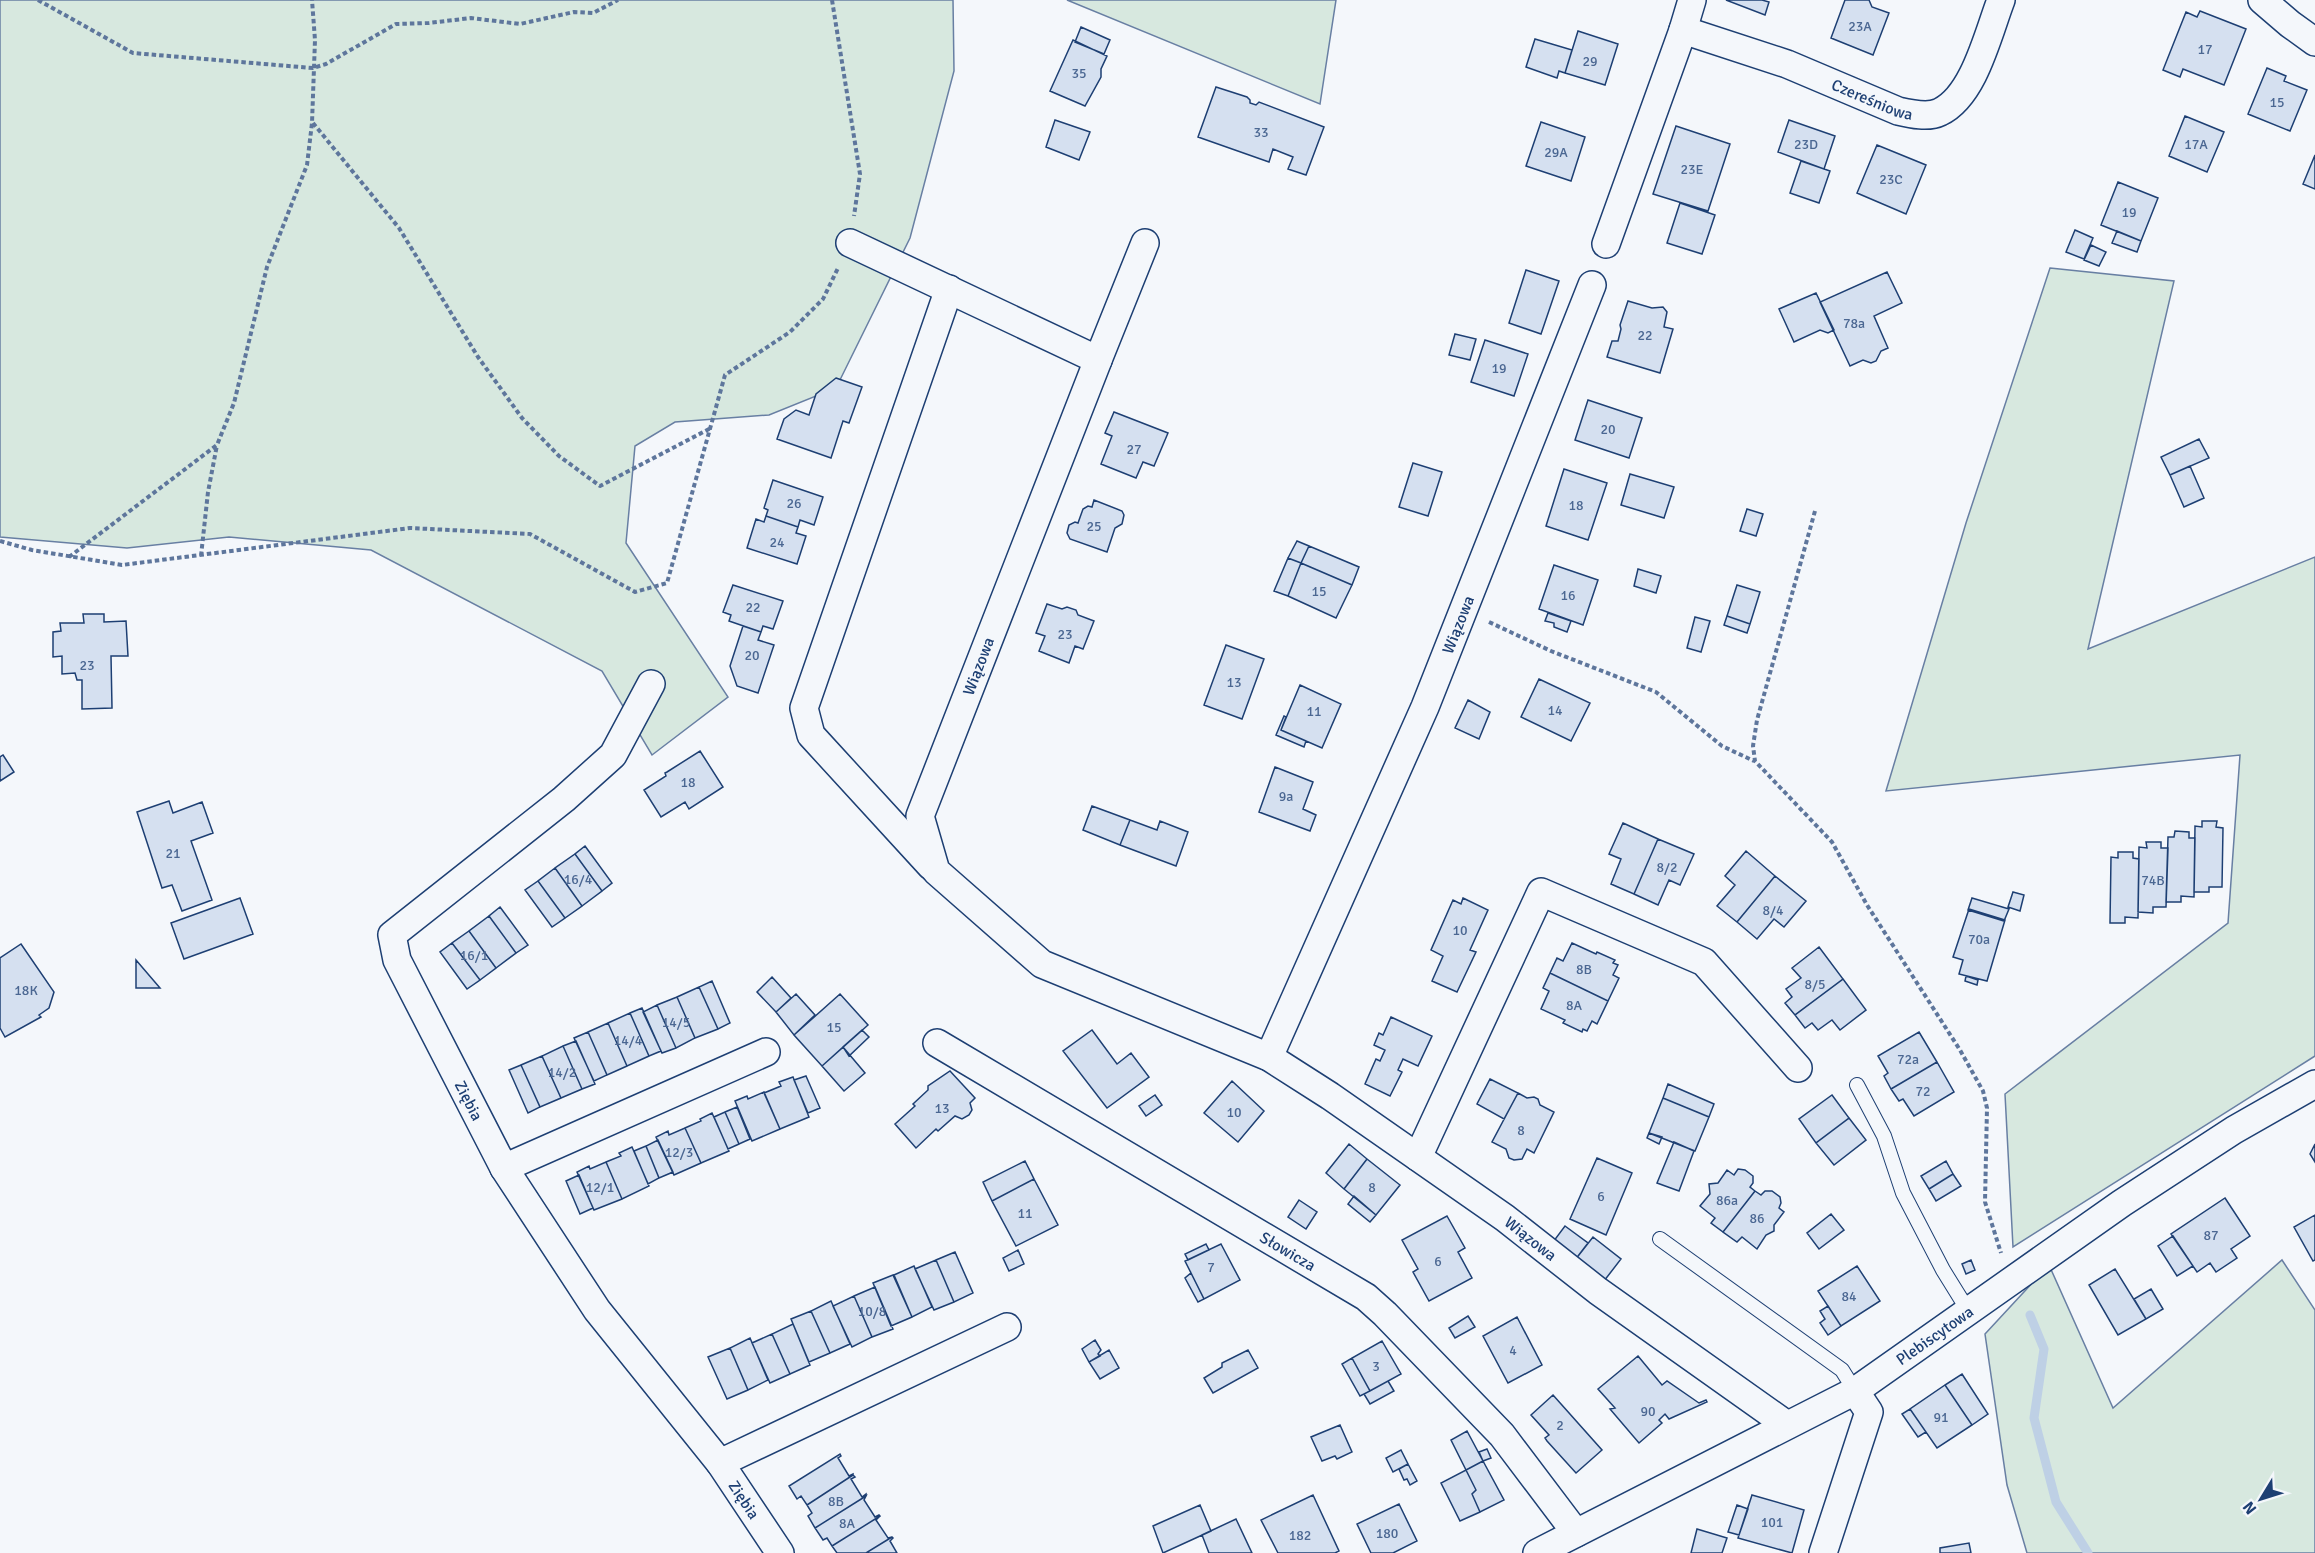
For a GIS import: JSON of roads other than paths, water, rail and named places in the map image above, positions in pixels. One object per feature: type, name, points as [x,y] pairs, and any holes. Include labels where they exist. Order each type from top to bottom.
[{"type":"street","points":[[1606,244],[1692,0]]},
{"type":"street","name":"Czereśniowa","points":[[1683,30],[1787,64],[1899,111],[1917,115],[1938,113],[1962,95],[1976,67],[2001,0]]},
{"type":"street","points":[[2262,0],[2315,42]]},
{"type":"street","points":[[850,243],[1098,360]]},
{"type":"street","name":"Wiązowa","points":[[1144,243],[920,816],[936,871],[1042,964],[1269,1057],[1418,1156],[1505,1218],[1598,1291],[1787,1425]]},
{"type":"street","name":"Wiązowa","points":[[1269,1057],[1425,707],[1592,285]]},
{"type":"street","points":[[936,871],[811,735],[804,708],[949,289]]},
{"type":"street","name":"Ziębia","points":[[651,684],[613,755],[564,799],[392,935],[397,960],[504,1168],[597,1310],[720,1463],[780,1553]]},
{"type":"street","points":[[1418,1156],[1541,892],[1704,962],[1798,1068]]},
{"type":"street","name":"Słowicza","points":[[937,1043],[1366,1297],[1409,1338],[1502,1435],[1576,1533]]},
{"type":"street","points":[[504,1168],[766,1052]]},
{"type":"street","name":"Plebiscytowa","points":[[1537,1553],[1855,1390],[2152,1184],[2234,1130],[2315,1084]]},
{"type":"street","points":[[720,1463],[1007,1327]]},
{"type":"street","points":[[1823,1553],[1869,1412],[1855,1390]]},
{"type":"lane","points":[[1857,1085],[1884,1136],[1903,1193],[1943,1270],[1969,1312]]},
{"type":"lane","points":[[1660,1239],[1842,1370],[1855,1390]]},
{"type":"waterway","points":[[2030,1315],[2044,1349],[2034,1418],[2056,1502],[2088,1553]]}]
